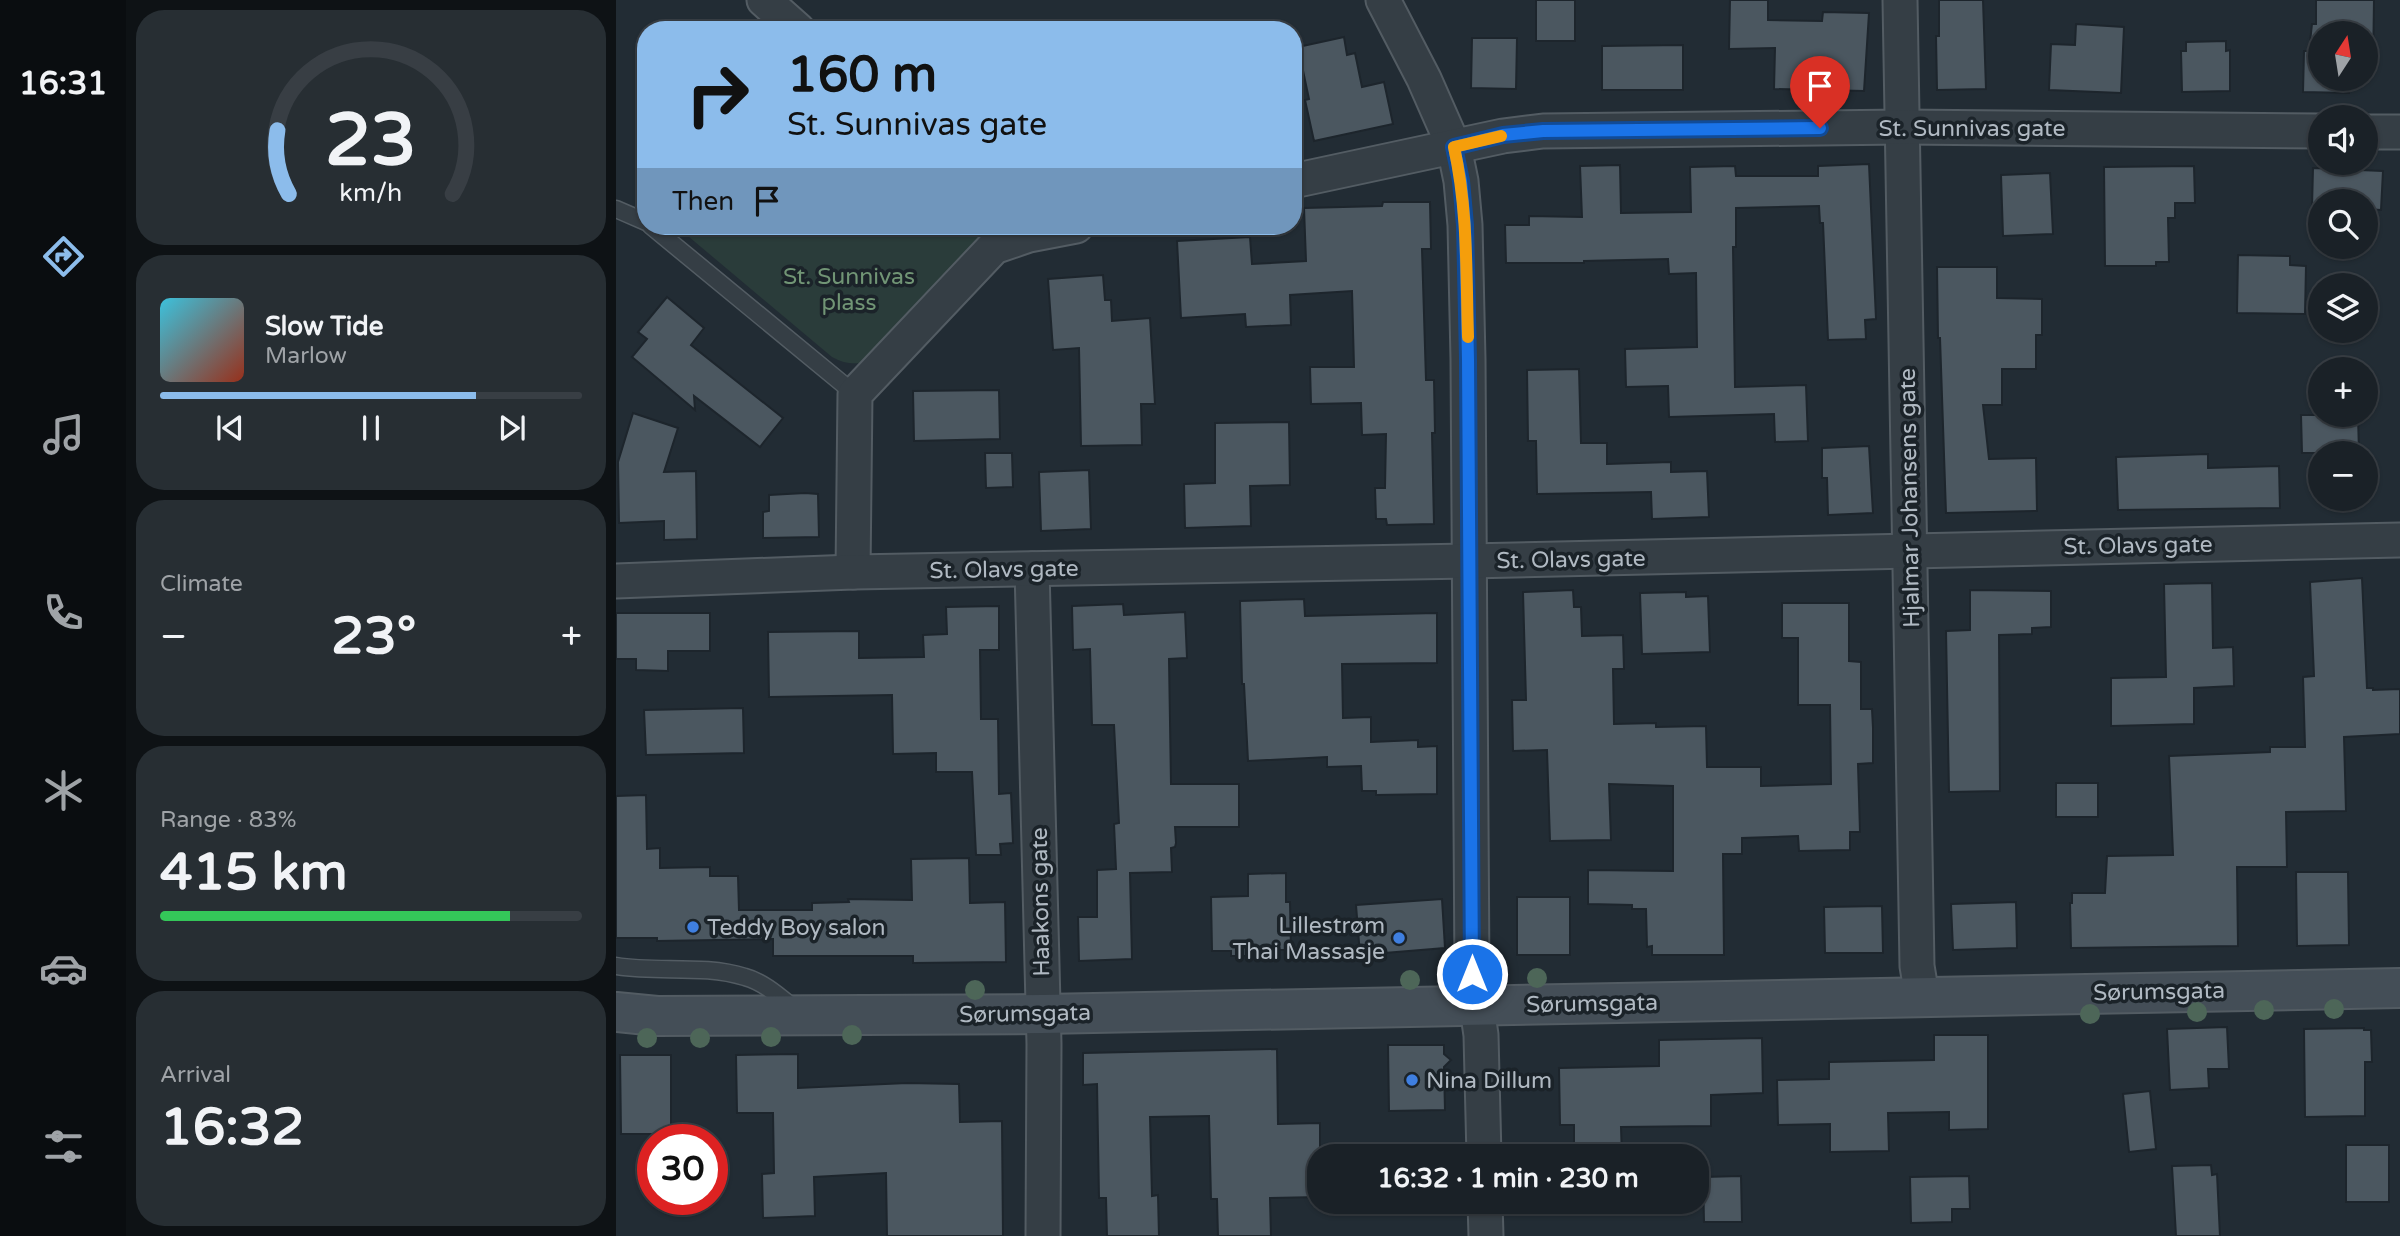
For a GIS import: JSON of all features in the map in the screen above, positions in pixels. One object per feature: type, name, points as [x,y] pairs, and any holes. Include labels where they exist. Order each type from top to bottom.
[{"type":"main road","name":"Sørumsgata","points":[[616,1012],[657,1016],[1043,1014],[2400,988]]},
{"type":"street","points":[[764,0],[788,21]]},
{"type":"street","points":[[1383,0],[1424,79],[1454,147],[1461,181],[1465,225],[1472,974],[1481,1035],[1484,1144]]},
{"type":"street","name":"Hjalmar Johansens gate","points":[[1900,0],[1917,966],[1922,996]]},
{"type":"street","name":"St. Sunnivas gate","points":[[1302,179],[1503,135],[1543,131],[1903,127],[2308,131]]},
{"type":"street","points":[[2378,132],[2400,132]]},
{"type":"street","points":[[853,572],[855,394],[994,247],[1015,235]]},
{"type":"street","name":"St. Olavs gate","points":[[616,582],[853,572],[2400,540]]},
{"type":"street","name":"Haakons gate","points":[[1032,569],[1043,1014],[1043,1236]]},
{"type":"street","points":[[1485,1214],[1486,1236]]},
{"type":"lane","points":[[616,209],[637,218]]},
{"type":"lane","points":[[661,235],[855,394]]},
{"type":"lane","points":[[616,965],[688,969],[746,977],[766,986],[802,1015]]},
{"type":"green space","name":"St. Sunnivas plass","points":[[687,235],[982,235],[862,363],[843,362],[832,357]]},
{"type":"building","points":[[1536,0],[1575,0],[1575,41],[1536,41]]},
{"type":"building","points":[[1730,0],[1768,0],[1768,20],[1822,21],[1823,12],[1869,13],[1864,91],[1774,89],[1775,48],[1729,49]]},
{"type":"building","points":[[1939,0],[1983,0],[1986,89],[1937,90],[1936,36],[1939,36]]},
{"type":"building","points":[[2316,0],[2374,0],[2374,21],[2316,21]]},
{"type":"building","points":[[2076,24],[2124,27],[2121,93],[2049,90],[2051,44],[2075,45]]},
{"type":"building","points":[[1344,37],[1347,55],[1355,53],[1362,87],[1384,82],[1393,124],[1314,141],[1305,100],[1309,99],[1302,66],[1302,46]]},
{"type":"building","points":[[1472,38],[1517,38],[1516,89],[1471,88]]},
{"type":"building","points":[[2226,41],[2226,51],[2230,50],[2230,91],[2182,92],[2181,51],[2186,51],[2186,42]]},
{"type":"building","points":[[1683,45],[1683,90],[1602,90],[1602,46]]},
{"type":"building","points":[[2304,51],[2308,51],[2308,91],[2349,93],[2303,92]]},
{"type":"building","points":[[1869,164],[1876,319],[1865,320],[1866,339],[1828,340],[1823,223],[1820,223],[1819,206],[1736,208],[1736,247],[1733,247],[1735,387],[1806,385],[1808,441],[1775,442],[1774,414],[1669,417],[1668,386],[1626,387],[1625,349],[1697,347],[1696,273],[1669,274],[1668,259],[1506,263],[1505,225],[1529,225],[1529,216],[1582,217],[1580,166],[1620,165],[1621,213],[1691,212],[1690,167],[1735,166],[1736,176],[1818,176],[1818,166]]},
{"type":"building","points":[[2194,166],[2195,203],[2175,203],[2175,218],[2168,218],[2169,262],[2156,262],[2156,266],[2105,266],[2104,167]]},
{"type":"building","points":[[2378,171],[2383,171],[2381,210],[2378,210],[2378,189],[2312,189],[2313,175],[2378,175]]},
{"type":"building","points":[[2050,173],[2053,234],[2003,236],[2001,175]]},
{"type":"building","points":[[1383,202],[1430,202],[1431,249],[1422,249],[1426,380],[1434,380],[1434,524],[1387,525],[1386,519],[1376,519],[1375,488],[1385,488],[1386,434],[1362,435],[1361,403],[1311,404],[1310,367],[1354,367],[1352,291],[1290,295],[1291,325],[1246,327],[1245,314],[1181,318],[1177,241],[1250,237],[1252,264],[1306,261],[1304,208],[1382,206]]},
{"type":"building","points":[[2238,255],[2290,256],[2290,265],[2306,266],[2305,314],[2237,313]]},
{"type":"building","points":[[1937,267],[1997,267],[1997,298],[2042,299],[2042,335],[2036,335],[2036,369],[2002,369],[2002,405],[1983,405],[1989,459],[2036,458],[2037,511],[1946,513]]},
{"type":"building","points":[[1103,275],[1105,300],[1111,300],[1112,321],[1150,318],[1155,404],[1141,404],[1142,445],[1081,446],[1079,348],[1053,350],[1048,279]]},
{"type":"building","points":[[667,297],[704,328],[691,345],[783,418],[760,447],[694,396],[695,410],[632,357],[647,339],[638,332]]},
{"type":"building","points":[[1579,369],[1581,443],[1607,443],[1607,464],[1671,462],[1671,472],[1707,471],[1709,517],[1652,519],[1651,492],[1537,494],[1536,441],[1528,441],[1527,370]]},
{"type":"building","points":[[999,390],[1000,439],[914,441],[913,391]]},
{"type":"building","points":[[633,413],[678,428],[664,472],[696,471],[697,539],[664,540],[664,521],[619,523],[618,462]]},
{"type":"building","points":[[2301,415],[2308,415],[2308,427],[2358,427],[2359,441],[2308,441],[2308,453],[2302,453]]},
{"type":"building","points":[[1289,422],[1290,485],[1250,486],[1251,526],[1185,528],[1184,484],[1215,483],[1215,423]]},
{"type":"building","points":[[1869,446],[1873,513],[1828,515],[1827,478],[1822,478],[1822,448]]},
{"type":"building","points":[[985,453],[1012,453],[1013,487],[986,488]]},
{"type":"building","points":[[2208,454],[2208,468],[2279,466],[2280,508],[2118,510],[2116,457]]},
{"type":"building","points":[[1089,470],[1091,529],[1041,531],[1039,472]]},
{"type":"building","points":[[818,494],[819,537],[763,538],[763,512],[769,511],[769,495]]},
{"type":"building","points":[[2362,578],[2367,688],[2400,689],[2400,734],[2344,737],[2346,811],[2286,812],[2287,867],[2237,867],[2238,946],[2071,948],[2072,893],[2105,893],[2107,856],[2173,855],[2169,756],[2270,752],[2270,747],[2305,747],[2303,677],[2314,676],[2310,582]]},
{"type":"building","points":[[2212,583],[2213,648],[2233,647],[2234,686],[2194,688],[2194,724],[2111,726],[2111,678],[2166,677],[2164,584]]},
{"type":"building","points":[[1573,590],[1574,607],[1581,607],[1582,636],[1623,635],[1624,669],[1613,669],[1614,724],[1706,726],[1707,767],[1761,767],[1761,786],[1831,784],[1830,705],[1798,705],[1798,638],[1782,638],[1782,603],[1849,603],[1849,661],[1861,662],[1861,709],[1872,709],[1873,728],[1873,763],[1858,764],[1860,832],[1850,832],[1850,850],[1799,851],[1798,836],[1742,838],[1742,854],[1723,854],[1724,955],[1652,955],[1652,946],[1647,947],[1646,909],[1632,909],[1632,905],[1588,904],[1588,870],[1673,871],[1673,786],[1609,784],[1611,840],[1550,841],[1547,750],[1513,751],[1512,700],[1526,700],[1523,592]]},
{"type":"building","points":[[1970,590],[2051,591],[2051,627],[2032,628],[2032,634],[1999,635],[2000,791],[1949,792],[1946,631],[1970,630]]},
{"type":"building","points":[[1686,592],[1686,597],[1708,596],[1710,652],[1642,654],[1640,593]]},
{"type":"building","points":[[1304,599],[1305,616],[1437,613],[1437,663],[1342,664],[1343,718],[1371,717],[1371,742],[1418,740],[1418,747],[1437,746],[1437,794],[1376,795],[1376,791],[1362,791],[1361,766],[1327,767],[1327,757],[1248,761],[1242,684],[1240,601]]},
{"type":"building","points":[[1123,604],[1124,615],[1185,612],[1187,658],[1169,659],[1171,784],[1239,784],[1239,827],[1175,827],[1176,843],[1175,847],[1171,848],[1172,872],[1130,873],[1132,959],[1079,961],[1078,917],[1097,917],[1097,870],[1116,869],[1114,824],[1119,823],[1114,725],[1092,725],[1090,649],[1073,650],[1072,606]]},
{"type":"building","points":[[999,606],[999,650],[980,650],[981,719],[998,719],[999,794],[1011,793],[1013,843],[1000,844],[1001,855],[976,855],[972,772],[936,772],[936,753],[893,754],[892,695],[769,697],[768,632],[859,631],[859,658],[924,657],[923,635],[947,634],[946,607]]},
{"type":"building","points":[[616,613],[710,613],[710,651],[668,651],[668,671],[636,670],[636,659],[616,659]]},
{"type":"building","points":[[743,708],[744,753],[646,755],[644,710]]},
{"type":"building","points":[[2056,783],[2098,783],[2098,817],[2056,817]]},
{"type":"building","points":[[646,795],[647,849],[660,848],[660,868],[710,867],[710,876],[738,876],[739,910],[812,910],[812,903],[849,902],[848,899],[912,900],[911,859],[969,858],[970,903],[1005,902],[1006,962],[913,963],[913,956],[773,956],[773,939],[657,941],[657,938],[616,938],[616,796]]},
{"type":"building","points":[[2296,872],[2348,872],[2349,945],[2297,946]]},
{"type":"building","points":[[1286,873],[1286,902],[1290,902],[1291,950],[1259,950],[1259,956],[1231,956],[1231,951],[1212,951],[1211,897],[1248,896],[1248,874]]},
{"type":"building","points":[[1517,897],[1570,897],[1570,955],[1517,955]]},
{"type":"building","points":[[1442,899],[1445,948],[1360,955],[1356,905]]},
{"type":"building","points":[[2016,902],[2017,948],[1953,950],[1951,904]]},
{"type":"building","points":[[1882,906],[1883,953],[1825,953],[1824,907]]},
{"type":"building","points":[[2227,1027],[2229,1069],[2208,1069],[2209,1088],[2170,1090],[2167,1029]]},
{"type":"building","points":[[2304,1029],[2371,1030],[2372,1062],[2365,1062],[2365,1116],[2305,1117]]},
{"type":"building","points":[[1934,1035],[1988,1035],[1988,1129],[1949,1130],[1949,1112],[1888,1113],[1889,1151],[1830,1152],[1830,1124],[1778,1125],[1777,1080],[1829,1079],[1829,1062],[1934,1060]]},
{"type":"building","points":[[1762,1038],[1763,1093],[1711,1095],[1711,1126],[1621,1127],[1622,1144],[1574,1144],[1574,1125],[1560,1125],[1559,1068],[1659,1066],[1659,1040]]},
{"type":"building","points":[[1388,1045],[1444,1045],[1444,1054],[1451,1060],[1444,1067],[1445,1110],[1389,1111]]},
{"type":"building","points":[[1277,1049],[1278,1124],[1320,1123],[1320,1144],[1307,1144],[1307,1197],[1270,1198],[1271,1236],[1218,1236],[1217,1199],[1211,1199],[1209,1116],[1150,1117],[1152,1196],[1158,1195],[1159,1236],[1107,1236],[1106,1198],[1099,1198],[1097,1084],[1083,1085],[1083,1053]]},
{"type":"building","points":[[798,1054],[798,1088],[907,1083],[959,1084],[960,1122],[1002,1121],[1003,1236],[887,1236],[886,1173],[814,1177],[815,1216],[763,1218],[762,1174],[774,1173],[773,1113],[737,1113],[736,1055]]},
{"type":"building","points":[[620,1055],[671,1055],[671,1124],[637,1124],[637,1134],[621,1134]]},
{"type":"building","points":[[2150,1091],[2156,1149],[2129,1152],[2123,1094]]},
{"type":"building","points":[[2346,1145],[2389,1145],[2389,1202],[2346,1202]]},
{"type":"building","points":[[2211,1165],[2212,1175],[2217,1174],[2220,1236],[2176,1236],[2172,1166]]},
{"type":"building","points":[[1741,1176],[1742,1222],[1704,1222],[1704,1214],[1709,1214],[1709,1177]]},
{"type":"building","points":[[1969,1176],[1970,1209],[1952,1209],[1952,1222],[1911,1223],[1910,1177]]},
{"type":"slow traffic","points":[[1468,337],[1465,225],[1461,181],[1454,147],[1501,136]]},
{"type":"place","name":"Teddy Boy salon","points":[[693,927]]},
{"type":"place","name":"Lillestrøm Thai Massasje","points":[[1399,938]]},
{"type":"place","name":"Nina Dillum","points":[[1412,1080]]},
{"type":"route","points":[[1472,974],[1468,359],[1465,225],[1461,181],[1454,147],[1503,135],[1543,131],[1820,128]]}]
